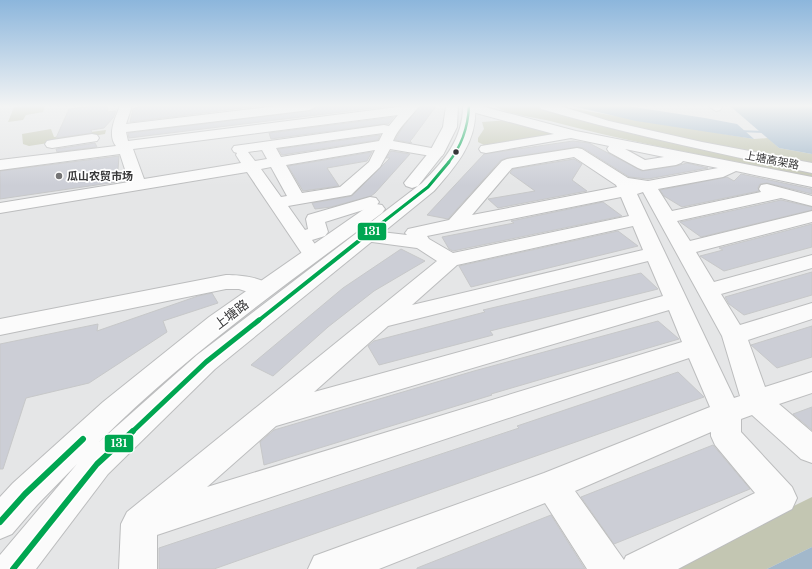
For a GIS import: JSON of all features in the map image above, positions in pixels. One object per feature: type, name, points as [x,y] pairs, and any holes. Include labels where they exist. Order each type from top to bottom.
[{"type":"main road","points":[[121,133],[120,142],[126,148],[138,184]]},
{"type":"main road","points":[[228,133],[306,246],[318,232],[315,219],[370,202]]},
{"type":"main road","points":[[0,165],[232,133]]},
{"type":"main road","points":[[262,133],[275,162],[297,199]]},
{"type":"main road","points":[[239,149],[361,133]]},
{"type":"main road","points":[[276,202],[345,191],[374,164],[390,133]]},
{"type":"main road","name":"上塘路","points":[[0,522],[25,494],[113,410],[218,323],[263,290],[306,246],[412,183],[437,153],[447,133]]},
{"type":"main road","name":"上塘路","points":[[14,569],[98,464],[206,362],[428,187],[455,157],[466,133]]},
{"type":"main road","points":[[565,133],[597,139],[643,165],[689,157],[729,169],[812,182]]},
{"type":"main road","name":"上塘高架路","points":[[643,133],[812,168]]},
{"type":"main road","name":"上塘高架路","points":[[666,133],[812,162]]},
{"type":"main road","points":[[486,149],[575,135]]},
{"type":"main road","points":[[0,153],[92,138]]},
{"type":"main road","points":[[0,208],[384,144],[437,153]]},
{"type":"main road","points":[[455,224],[507,164],[577,152],[633,186],[666,218],[734,336],[742,407],[726,436],[780,498],[639,569]]},
{"type":"main road","points":[[418,238],[455,224],[633,186],[729,169]]},
{"type":"main road","points":[[729,169],[740,181],[812,201]]},
{"type":"main road","points":[[633,186],[640,219],[697,346],[742,407],[812,450]]},
{"type":"main road","points":[[666,218],[781,193]]},
{"type":"main road","points":[[683,249],[812,216]]},
{"type":"main road","points":[[138,569],[139,524],[450,260],[640,219]]},
{"type":"main road","points":[[372,230],[418,238],[450,260]]},
{"type":"main road","points":[[380,320],[655,253]]},
{"type":"main road","points":[[708,291],[812,261]]},
{"type":"main road","points":[[0,327],[226,282],[242,282],[263,290]]},
{"type":"main road","points":[[266,417],[676,300]]},
{"type":"main road","points":[[734,336],[812,311]]},
{"type":"main road","points":[[139,524],[697,346]]},
{"type":"main road","points":[[349,566],[742,407],[812,382]]},
{"type":"main road","points":[[552,485],[609,569]]},
{"type":"green space","points":[[52,133],[54,137],[87,133],[105,133],[105,134],[29,146],[23,144],[22,134]]},
{"type":"green space","points":[[482,133],[549,133],[554,134],[484,145],[478,142],[478,138]]},
{"type":"green space","points":[[597,133],[715,133],[754,139],[768,138],[779,148],[812,154],[812,177],[681,151]]},
{"type":"green space","points":[[812,497],[812,547],[767,569],[666,569]]},
{"type":"water","points":[[712,133],[747,133],[754,139]]},
{"type":"water","points":[[761,133],[812,133],[812,154],[779,148]]},
{"type":"water","points":[[812,547],[812,569],[767,569]]},
{"type":"building","points":[[58,133],[92,133],[56,138]]},
{"type":"building","points":[[128,133],[132,133],[174,133],[129,138]]},
{"type":"building","points":[[269,133],[272,133],[320,133],[271,139]]},
{"type":"building","points":[[399,133],[417,133],[410,141],[412,143],[395,140]]},
{"type":"building","points":[[380,135],[378,140],[282,155],[278,149]]},
{"type":"building","points":[[573,141],[589,143],[642,171],[687,163],[708,168],[648,179],[629,177],[583,148],[577,147],[507,158],[501,160],[448,219],[427,215],[484,154]]},
{"type":"building","points":[[95,143],[97,147],[57,152],[56,149]]},
{"type":"building","points":[[391,151],[410,154],[375,193],[371,196],[331,207],[315,209],[312,203],[352,196],[390,158],[386,158]]},
{"type":"building","points":[[372,152],[367,161],[327,168],[339,186],[303,191],[288,166]]},
{"type":"building","name":"瓜山农贸市场","points":[[119,156],[117,182],[0,199],[0,171]]},
{"type":"building","points":[[574,159],[582,164],[572,180],[587,191],[498,208],[488,199],[535,191],[510,173],[513,169]]},
{"type":"building","points":[[741,174],[812,189],[812,194],[767,183],[760,184],[758,188],[759,191],[682,207],[664,196],[660,190],[727,177],[734,181]]},
{"type":"building","points":[[781,200],[812,207],[812,210],[701,237],[680,222]]},
{"type":"building","points":[[603,202],[622,216],[453,251],[449,249],[442,237],[514,223],[511,221]]},
{"type":"building","points":[[812,224],[812,247],[724,271],[700,256],[723,250],[719,248]]},
{"type":"building","points":[[618,231],[638,246],[471,287],[459,266]]},
{"type":"building","points":[[401,249],[425,261],[374,291],[328,327],[273,376],[251,365],[343,288]]},
{"type":"building","points":[[812,272],[812,295],[744,315],[729,304],[725,297]]},
{"type":"building","points":[[641,273],[658,289],[490,331],[493,335],[379,365],[368,346],[374,341],[485,312],[483,310]]},
{"type":"building","points":[[212,293],[218,303],[163,321],[167,332],[89,383],[26,398],[3,469],[0,469],[0,344],[98,324],[97,331],[198,296]]},
{"type":"building","points":[[658,321],[679,339],[491,394],[492,395],[264,465],[260,442],[274,430],[474,371]]},
{"type":"building","points":[[812,326],[812,357],[777,368],[751,345]]},
{"type":"building","points":[[678,372],[704,397],[214,569],[159,569],[159,548],[519,428],[517,426]]},
{"type":"building","points":[[812,407],[812,430],[793,414]]},
{"type":"building","points":[[713,445],[750,489],[614,544],[581,497]]},
{"type":"building","points":[[551,515],[585,569],[417,569],[417,568]]},
{"type":"transit line","name":"131","points":[[13,569],[97,464],[206,362],[428,187],[451,160],[465,133]]},
{"type":"transit line","name":"131","points":[[0,522],[25,494],[83,439]]},
{"type":"place","name":"瓜山农贸市场","points":[[59,176]]}]
